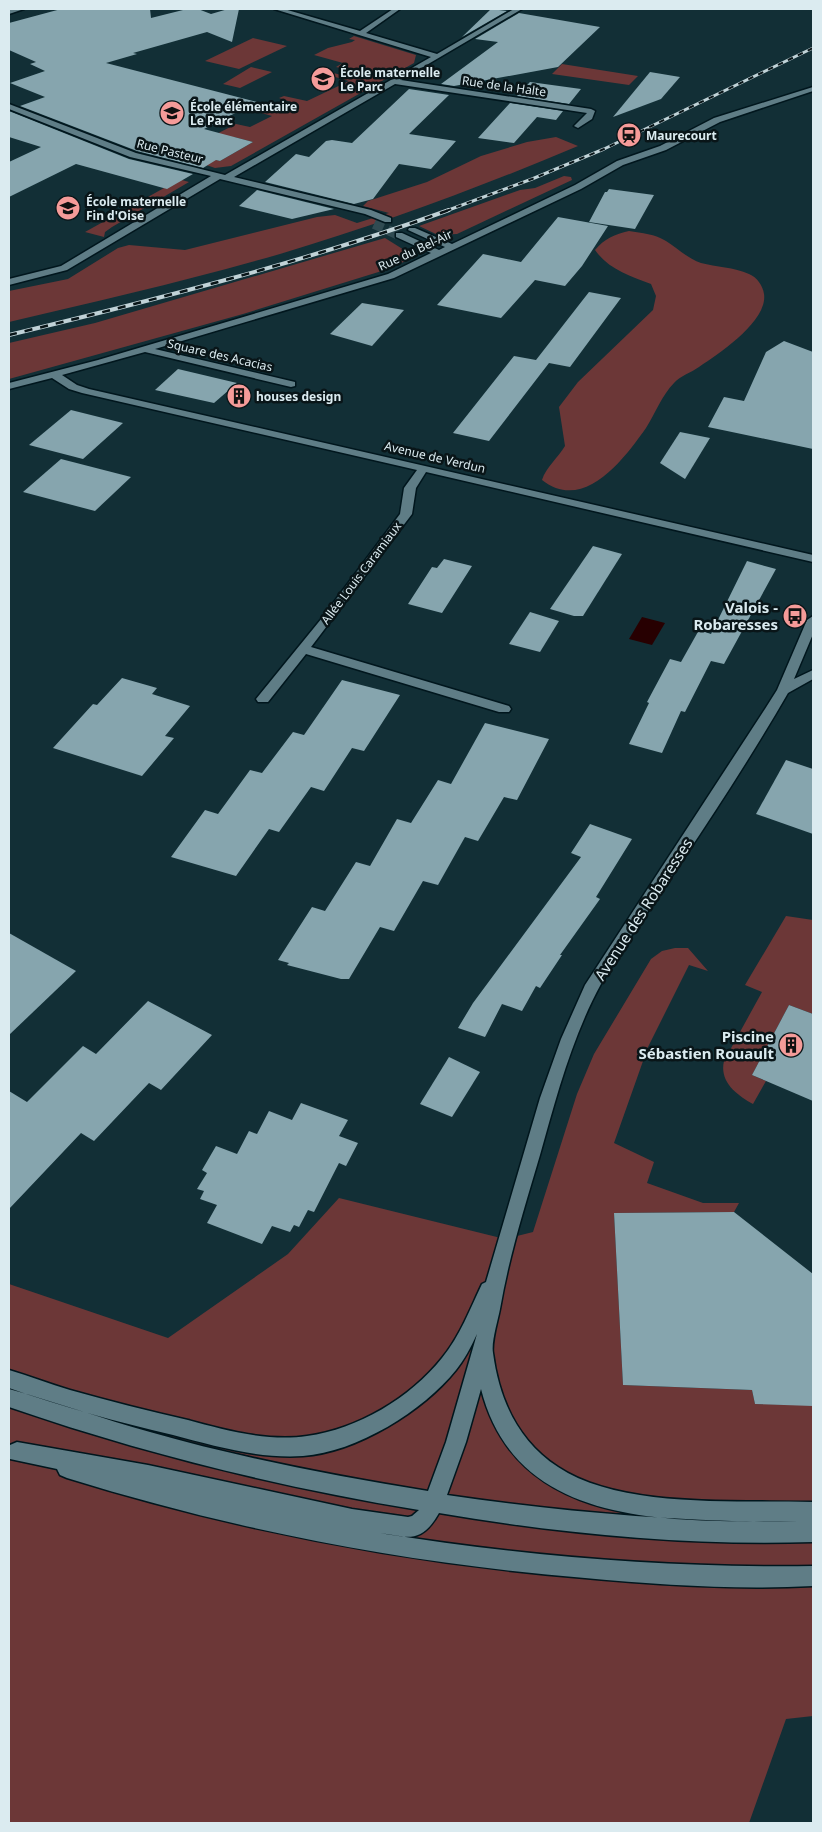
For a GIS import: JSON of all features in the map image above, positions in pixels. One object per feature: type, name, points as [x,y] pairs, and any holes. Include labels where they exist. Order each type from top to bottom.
[{"type":"street","points":[[9,12],[21,9]]},
{"type":"street","points":[[277,9],[437,56]]},
{"type":"street","points":[[360,34],[397,9]]},
{"type":"street","points":[[9,282],[64,268],[519,9]]},
{"type":"street","name":"Rue de la Halte","points":[[393,81],[591,111],[589,117],[578,126]]},
{"type":"street","name":"Rue du Bel-Air","points":[[9,386],[54,375],[357,288],[400,273],[578,187],[620,163],[662,148],[717,120],[813,89]]},
{"type":"street","name":"Rue Pasteur","points":[[9,106],[133,155],[368,212],[388,220]]},
{"type":"street","name":"Rue Pasteur","points":[[331,204],[374,224]]},
{"type":"street","points":[[412,230],[452,247]]},
{"type":"street","points":[[399,235],[438,253]]},
{"type":"street","name":"Square des Acacias","points":[[145,349],[163,355],[291,384]]},
{"type":"street","name":"Avenue de Verdun","points":[[54,375],[73,387],[86,391],[813,558]]},
{"type":"street","name":"Allée Louis Caramiaux","points":[[263,699],[304,649],[406,514],[410,488],[424,468]]},
{"type":"street","name":"Avenue des Robaresses","points":[[484,1347],[498,1268],[548,1098],[569,1039],[593,985],[636,916],[687,843],[783,690],[805,647],[813,620]]},
{"type":"street","points":[[805,647],[813,657]]},
{"type":"street","points":[[304,649],[504,709]]},
{"type":"street","name":"Avenue des Robaresses","points":[[783,690],[813,674]]},
{"type":"street","points":[[9,1379],[56,1395],[225,1439],[286,1447],[333,1439],[376,1423],[417,1395],[449,1364],[465,1340],[498,1268]]},
{"type":"street","points":[[13,1450],[148,1474],[352,1519],[399,1526],[415,1526],[424,1520],[434,1502],[456,1442],[484,1347]]},
{"type":"street","points":[[484,1347],[487,1380],[505,1426],[517,1445],[533,1462],[551,1476],[606,1500],[648,1505],[813,1512]]},
{"type":"street","points":[[9,1398],[54,1414],[215,1459],[286,1476],[434,1502],[597,1523],[692,1530],[813,1532]]},
{"type":"street","points":[[13,1450],[156,1495],[249,1518],[360,1541],[460,1555],[622,1571],[710,1576],[813,1576]]},
{"type":"shaded area","points":[[354,36],[416,55],[414,63],[231,166],[215,168],[180,156],[201,156],[220,161],[253,142],[234,137],[207,139],[236,124],[250,127],[272,116],[258,112],[264,106],[281,108],[291,102],[279,98],[284,96],[307,101],[349,81],[318,72],[322,70],[345,76],[353,71],[336,67],[343,63],[314,55],[328,48],[352,42],[355,40],[349,39]]},
{"type":"shaded area","points":[[253,38],[287,46],[239,69],[205,61]]},
{"type":"shaded area","points":[[562,64],[638,76],[629,85],[552,74]]},
{"type":"shaded area","points":[[251,67],[272,72],[240,88],[223,84]]},
{"type":"shaded area","points":[[556,137],[578,146],[468,190],[356,230],[212,273],[9,322],[9,291],[68,279],[118,248],[129,245],[185,250],[317,217],[335,215],[357,223],[389,213],[363,206],[368,201],[427,182],[481,156],[527,142]]},
{"type":"shaded area","points":[[153,172],[189,182],[112,227],[105,232],[104,237],[85,232],[164,188]]},
{"type":"shaded area","points":[[564,176],[571,177],[572,180],[457,234],[438,235],[419,226],[520,190],[535,188]]},
{"type":"shaded area","points":[[629,231],[648,234],[662,239],[701,263],[752,275],[762,288],[764,294],[763,304],[751,325],[730,345],[674,383],[662,399],[646,428],[626,454],[602,478],[588,486],[573,490],[558,489],[542,480],[546,471],[565,446],[559,407],[578,382],[653,310],[656,296],[651,284],[627,275],[613,267],[600,257],[595,250],[610,237]]},
{"type":"shaded area","points":[[385,238],[409,253],[408,260],[385,270],[243,314],[9,379],[9,343],[95,323]]},
{"type":"shaded area","points":[[642,617],[665,623],[652,645],[629,639]]},
{"type":"shaded area","points":[[786,916],[813,920],[813,1014],[789,1005],[752,1075],[766,1081],[753,1104],[735,1092],[731,1087],[724,1075],[724,1061],[762,992],[745,985]]},
{"type":"shaded area","points":[[688,948],[708,971],[689,965],[648,1047],[614,1143],[654,1162],[647,1183],[703,1203],[739,1203],[734,1212],[614,1213],[623,1385],[752,1390],[755,1404],[813,1405],[813,1716],[786,1719],[749,1823],[9,1823],[9,1284],[168,1338],[288,1254],[339,1198],[505,1239],[533,1232],[577,1094],[594,1054],[651,959],[662,951]]},
{"type":"building","points":[[61,9],[150,9],[151,18],[187,9],[198,9],[211,14],[228,9],[239,9],[232,42],[207,32],[133,53],[137,54],[106,63],[257,102],[204,129],[253,142],[220,161],[216,160],[203,168],[137,151],[20,106],[45,97],[10,83],[45,71],[30,64],[36,62],[9,50],[9,23]]},
{"type":"building","points":[[491,9],[507,11],[462,37]]},
{"type":"building","points":[[519,13],[600,27],[558,67],[454,86],[441,84],[498,42],[475,39]]},
{"type":"building","points":[[650,72],[680,77],[661,99],[613,117]]},
{"type":"building","points":[[530,82],[581,89],[569,104],[517,96]]},
{"type":"building","points":[[409,89],[449,95],[409,134],[456,141],[431,169],[399,164],[373,199],[354,204],[265,182],[296,154],[309,157],[326,141],[352,143]]},
{"type":"building","points":[[510,103],[563,111],[556,120],[537,117],[514,143],[478,138]]},
{"type":"building","points":[[9,111],[129,159],[193,174],[167,189],[76,164],[9,197],[9,162],[41,147],[9,137]]},
{"type":"building","points":[[609,189],[654,195],[635,229],[589,222],[605,192]]},
{"type":"building","points":[[257,190],[334,209],[292,219],[239,206]]},
{"type":"building","points":[[558,217],[608,226],[582,266],[565,286],[535,280],[501,318],[437,305],[483,254],[521,262]]},
{"type":"building","points":[[589,292],[621,298],[570,367],[549,363],[489,441],[453,433],[514,356],[536,360]]},
{"type":"building","points":[[362,303],[404,310],[372,346],[330,334]]},
{"type":"building","points":[[784,341],[813,352],[813,449],[708,427],[724,397],[744,401],[766,352]]},
{"type":"building","points":[[178,369],[237,383],[214,403],[155,390]]},
{"type":"building","points":[[71,410],[123,423],[83,459],[29,445]]},
{"type":"building","points":[[680,432],[710,438],[685,479],[660,463]]},
{"type":"building","points":[[61,459],[131,477],[95,511],[23,492]]},
{"type":"building","points":[[593,546],[622,554],[583,616],[574,616],[550,609]]},
{"type":"building","points":[[444,559],[472,566],[442,613],[408,604],[432,567],[437,568]]},
{"type":"building","points":[[747,561],[776,569],[724,664],[711,661],[685,712],[681,711],[662,753],[629,744],[649,703],[647,702],[670,659],[681,662],[699,630],[711,634]]},
{"type":"building","points":[[530,612],[559,621],[540,652],[509,644]]},
{"type":"building","points":[[122,678],[157,688],[152,694],[190,706],[165,736],[174,738],[142,776],[53,748],[93,704],[97,705]]},
{"type":"building","points":[[342,680],[400,695],[364,751],[352,748],[324,791],[311,787],[279,832],[269,829],[236,876],[171,857],[205,810],[218,814],[250,770],[262,773],[293,732],[304,735]]},
{"type":"building","points":[[485,723],[549,739],[517,800],[504,797],[478,841],[465,837],[438,885],[423,881],[394,931],[380,927],[349,979],[341,979],[287,965],[289,963],[278,960],[312,907],[325,911],[356,862],[370,866],[397,819],[411,823],[438,780],[451,784]]},
{"type":"building","points":[[786,760],[813,769],[813,834],[756,814]]},
{"type":"building","points":[[590,824],[632,839],[596,897],[600,899],[560,955],[562,955],[540,988],[536,986],[522,1011],[502,1004],[485,1037],[458,1028],[473,1003],[581,857],[571,853]]},
{"type":"building","points":[[9,933],[76,971],[9,1035]]},
{"type":"building","points":[[148,1001],[212,1035],[161,1090],[149,1083],[94,1141],[81,1133],[9,1209],[9,1091],[27,1102],[83,1046],[96,1054]]},
{"type":"building","name":"Piscine Sébastien Rouault","points":[[789,1005],[813,1014],[813,1101],[752,1075]]},
{"type":"building","points":[[449,1057],[480,1072],[452,1117],[420,1104]]},
{"type":"building","points":[[301,1103],[348,1120],[339,1136],[358,1143],[346,1166],[339,1163],[314,1212],[308,1210],[299,1227],[294,1225],[290,1232],[272,1226],[262,1244],[207,1223],[217,1205],[200,1199],[204,1191],[197,1189],[207,1173],[202,1170],[216,1146],[237,1154],[249,1131],[257,1134],[269,1111],[292,1120]]},
{"type":"building","points":[[734,1212],[813,1274],[813,1406],[755,1404],[752,1390],[623,1385],[614,1213]]},
{"type":"tunnel","points":[[374,224],[399,235]]},
{"type":"railway","points":[[446,211],[532,179],[604,149],[813,48]]},
{"type":"railway","points":[[9,335],[120,308],[286,263],[449,210]]},
{"type":"place","name":"École maternelle Le Parc","points":[[323,79]]},
{"type":"place","name":"École élémentaire Le Parc","points":[[172,113]]},
{"type":"place","name":"Maurecourt","points":[[629,135]]},
{"type":"place","name":"École maternelle Fin d'Oise","points":[[68,208]]},
{"type":"place","name":"houses design","points":[[239,396]]},
{"type":"place","name":"Valois - Robaresses","points":[[795,616]]},
{"type":"place","name":"Piscine Sébastien Rouault","points":[[791,1045]]}]
